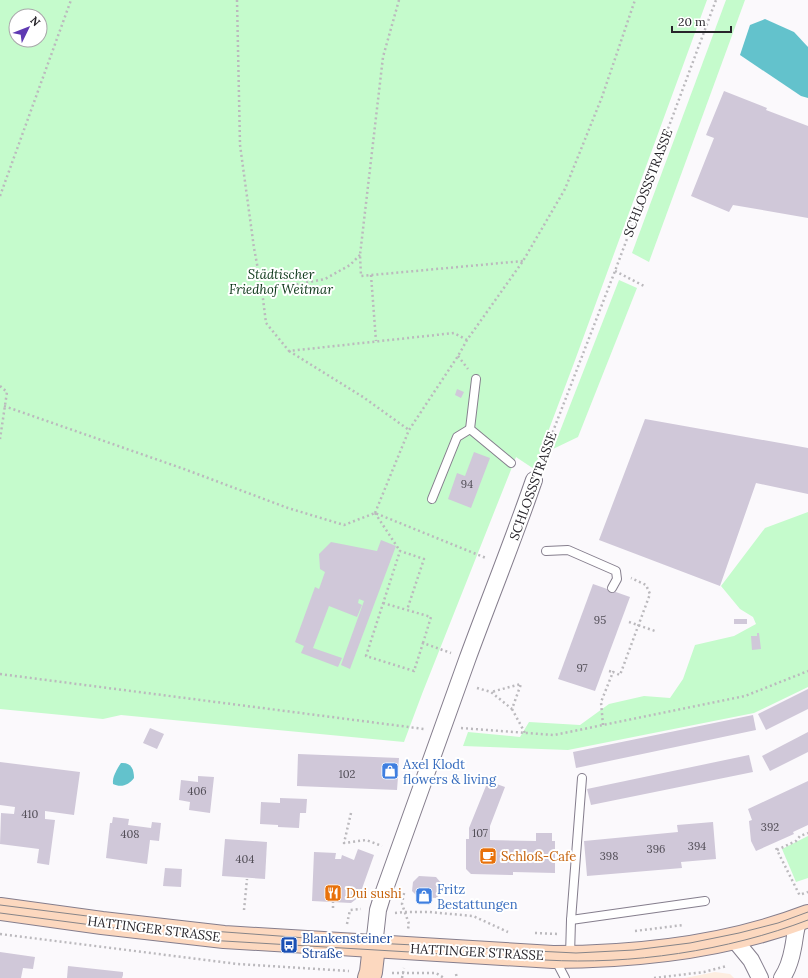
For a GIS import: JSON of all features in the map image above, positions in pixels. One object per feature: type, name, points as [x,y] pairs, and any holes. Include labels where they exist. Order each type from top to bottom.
[{"type":"main road","name":"HATTINGER STRASSE","points":[[0,909],[214,936],[561,957],[609,956],[670,951],[768,930],[803,918]]},
{"type":"main road","name":"SCHLOSSSTRASSE","points":[[369,974],[371,972],[374,946]]},
{"type":"street","name":"SCHLOSSSTRASSE","points":[[374,946],[378,910],[467,659],[514,539],[534,480]]},
{"type":"street","points":[[782,978],[789,964],[793,949],[796,924],[803,918]]},
{"type":"street","points":[[732,938],[751,960],[760,978]]},
{"type":"lane","points":[[470,429],[476,379]]},
{"type":"lane","points":[[470,429],[511,463]]},
{"type":"lane","points":[[432,499],[457,437],[470,429]]},
{"type":"lane","points":[[546,551],[568,550],[616,571],[617,579],[612,588]]},
{"type":"lane","points":[[565,978],[561,957],[570,920],[582,778]]},
{"type":"lane","points":[[570,920],[705,901]]},
{"type":"path","points":[[0,196],[72,0]]},
{"type":"path","points":[[237,0],[240,145],[266,323],[289,351],[363,397],[409,430]]},
{"type":"path","points":[[399,0],[383,57],[360,255],[362,276],[523,261]]},
{"type":"path","points":[[375,513],[409,430],[467,340],[523,261],[565,189],[602,97],[635,0]]},
{"type":"path","name":"SCHLOSSSTRASSE","points":[[534,480],[615,271],[716,0]]},
{"type":"path","points":[[262,291],[326,279],[350,265],[360,255]]},
{"type":"path","points":[[615,271],[644,286]]},
{"type":"path","points":[[371,275],[376,341]]},
{"type":"path","points":[[289,351],[454,333],[467,340]]},
{"type":"path","points":[[0,386],[7,392],[0,439]]},
{"type":"path","points":[[4,406],[184,469],[288,508],[344,525],[375,513],[503,564]]},
{"type":"path","points":[[375,513],[400,552],[424,559],[407,610]]},
{"type":"path","points":[[383,603],[431,617],[414,671],[366,656],[383,603],[400,552]]},
{"type":"path","points":[[609,671],[620,675],[650,594],[646,585],[632,579],[629,574]]},
{"type":"path","points":[[629,622],[655,631]]},
{"type":"path","points":[[423,643],[467,659]]},
{"type":"path","points":[[0,674],[441,731],[461,728],[554,735],[745,696],[808,671]]},
{"type":"path","points":[[603,725],[601,702],[613,672]]},
{"type":"path","points":[[491,692],[521,684],[512,709]]},
{"type":"path","points":[[477,688],[491,692],[512,709],[526,733]]},
{"type":"path","points":[[351,813],[344,843],[366,840],[399,852]]},
{"type":"path","points":[[800,896],[777,849],[796,841],[800,836],[808,833]]},
{"type":"path","points":[[244,910],[246,879]]},
{"type":"path","points":[[333,902],[333,908]]},
{"type":"path","points":[[402,904],[409,924]]},
{"type":"path","points":[[348,920],[350,910]]},
{"type":"path","points":[[0,934],[238,964],[369,974],[436,973],[444,978]]},
{"type":"path","points":[[654,978],[704,972],[727,966]]},
{"type":"path","points":[[402,978],[403,974]]},
{"type":"shaded area","points":[[715,972],[730,974],[734,978],[685,978]]},
{"type":"green space","name":"Städtischer Friedhof Weitmar","points":[[0,0],[707,0],[534,469],[516,457],[404,742],[121,715],[103,719],[0,709]]},
{"type":"green space","points":[[726,0],[745,0],[649,262],[632,253]]},
{"type":"green space","points":[[619,280],[637,288],[578,437],[553,449]]},
{"type":"green space","points":[[808,512],[808,687],[754,713],[568,750],[463,746],[468,732],[520,737],[529,722],[580,725],[609,704],[644,696],[670,698],[683,679],[695,645],[734,636],[756,624],[753,617],[740,609],[721,586],[765,528]]},
{"type":"green space","points":[[808,836],[808,878],[796,882],[782,849]]},
{"type":"water","points":[[765,19],[794,32],[808,47],[808,98],[801,96],[740,55],[750,25]]},
{"type":"water","points":[[121,763],[130,765],[134,778],[127,784],[119,786],[113,784],[113,779]]},
{"type":"building","points":[[724,91],[767,108],[766,110],[808,126],[808,218],[733,205],[729,212],[691,196],[714,138],[706,135]]},
{"type":"building","points":[[457,389],[464,392],[461,398],[455,395]]},
{"type":"building","points":[[645,419],[808,448],[808,494],[756,483],[720,586],[599,540]]},
{"type":"building","points":[[474,452],[490,458],[471,508],[448,499],[457,473],[465,476]]},
{"type":"building","points":[[381,540],[396,546],[350,669],[341,665],[364,601],[359,599],[358,603],[362,605],[357,617],[329,606],[313,648],[342,658],[338,667],[301,653],[304,646],[295,642],[315,587],[319,589],[325,572],[320,569],[319,554],[331,542],[377,551]]},
{"type":"building","points":[[593,584],[630,597],[595,691],[558,679]]},
{"type":"building","points":[[734,619],[747,619],[747,624],[734,624]]},
{"type":"building","points":[[757,633],[759,633],[761,649],[752,650],[751,636],[757,636]]},
{"type":"building","points":[[808,689],[808,709],[766,730],[758,714]]},
{"type":"building","points":[[753,715],[756,730],[576,768],[573,752]]},
{"type":"building","points":[[150,728],[164,734],[157,749],[143,743]]},
{"type":"building","points":[[808,732],[808,752],[770,771],[762,756]]},
{"type":"building","points":[[298,754],[399,758],[398,771],[396,771],[396,776],[398,777],[397,790],[297,786]]},
{"type":"building","points":[[749,755],[753,772],[591,805],[587,789]]},
{"type":"building","points":[[0,762],[80,772],[74,815],[45,811],[45,819],[55,820],[49,865],[37,863],[39,849],[0,844],[1,813],[14,814],[15,807],[0,805]]},
{"type":"building","points":[[198,776],[214,777],[210,813],[189,810],[190,802],[179,800],[181,780],[198,782]]},
{"type":"building","points":[[488,781],[505,787],[490,826],[490,840],[536,841],[536,833],[552,833],[552,841],[555,841],[555,873],[513,872],[513,875],[471,874],[466,869],[466,839],[469,839],[469,828]]},
{"type":"building","points":[[808,781],[808,825],[793,832],[794,834],[756,851],[751,841],[749,821],[752,820],[748,809]]},
{"type":"building","points":[[280,798],[307,799],[306,813],[300,813],[299,828],[260,824],[261,802],[280,803]]},
{"type":"building","points":[[113,817],[129,819],[128,825],[151,828],[152,822],[161,823],[159,841],[150,840],[147,864],[106,858],[110,823],[112,823]]},
{"type":"building","points":[[713,822],[716,859],[681,862],[682,868],[587,876],[584,841],[678,832],[677,825]]},
{"type":"building","points":[[225,839],[267,842],[265,879],[222,876]]},
{"type":"building","points":[[358,849],[374,855],[359,897],[351,903],[312,901],[314,852],[336,853],[335,859],[341,859],[342,855],[354,860]]},
{"type":"building","points":[[165,868],[182,869],[181,887],[163,886]]},
{"type":"building","points":[[419,876],[436,877],[442,884],[442,893],[436,898],[418,897],[412,891],[413,882]]},
{"type":"building","points":[[0,952],[35,957],[33,969],[23,968],[21,978],[0,978]]},
{"type":"building","points":[[68,966],[123,972],[123,975],[122,978],[67,978]]},
{"type":"tram line","points":[[0,905],[198,930],[374,943],[576,953],[634,950],[690,943],[778,923],[808,912]]},
{"type":"tram line","points":[[0,913],[207,940],[578,961],[645,958],[712,948],[777,931],[808,920]]},
{"type":"place","name":"Axel Klodt flowers & living","points":[[390,771]]},
{"type":"place","name":"Schloß-Cafe","points":[[488,856]]},
{"type":"place","name":"Dui sushi","points":[[333,893]]},
{"type":"place","name":"Fritz Bestattungen","points":[[424,896]]},
{"type":"place","name":"Blankensteiner Straße","points":[[289,945]]}]
